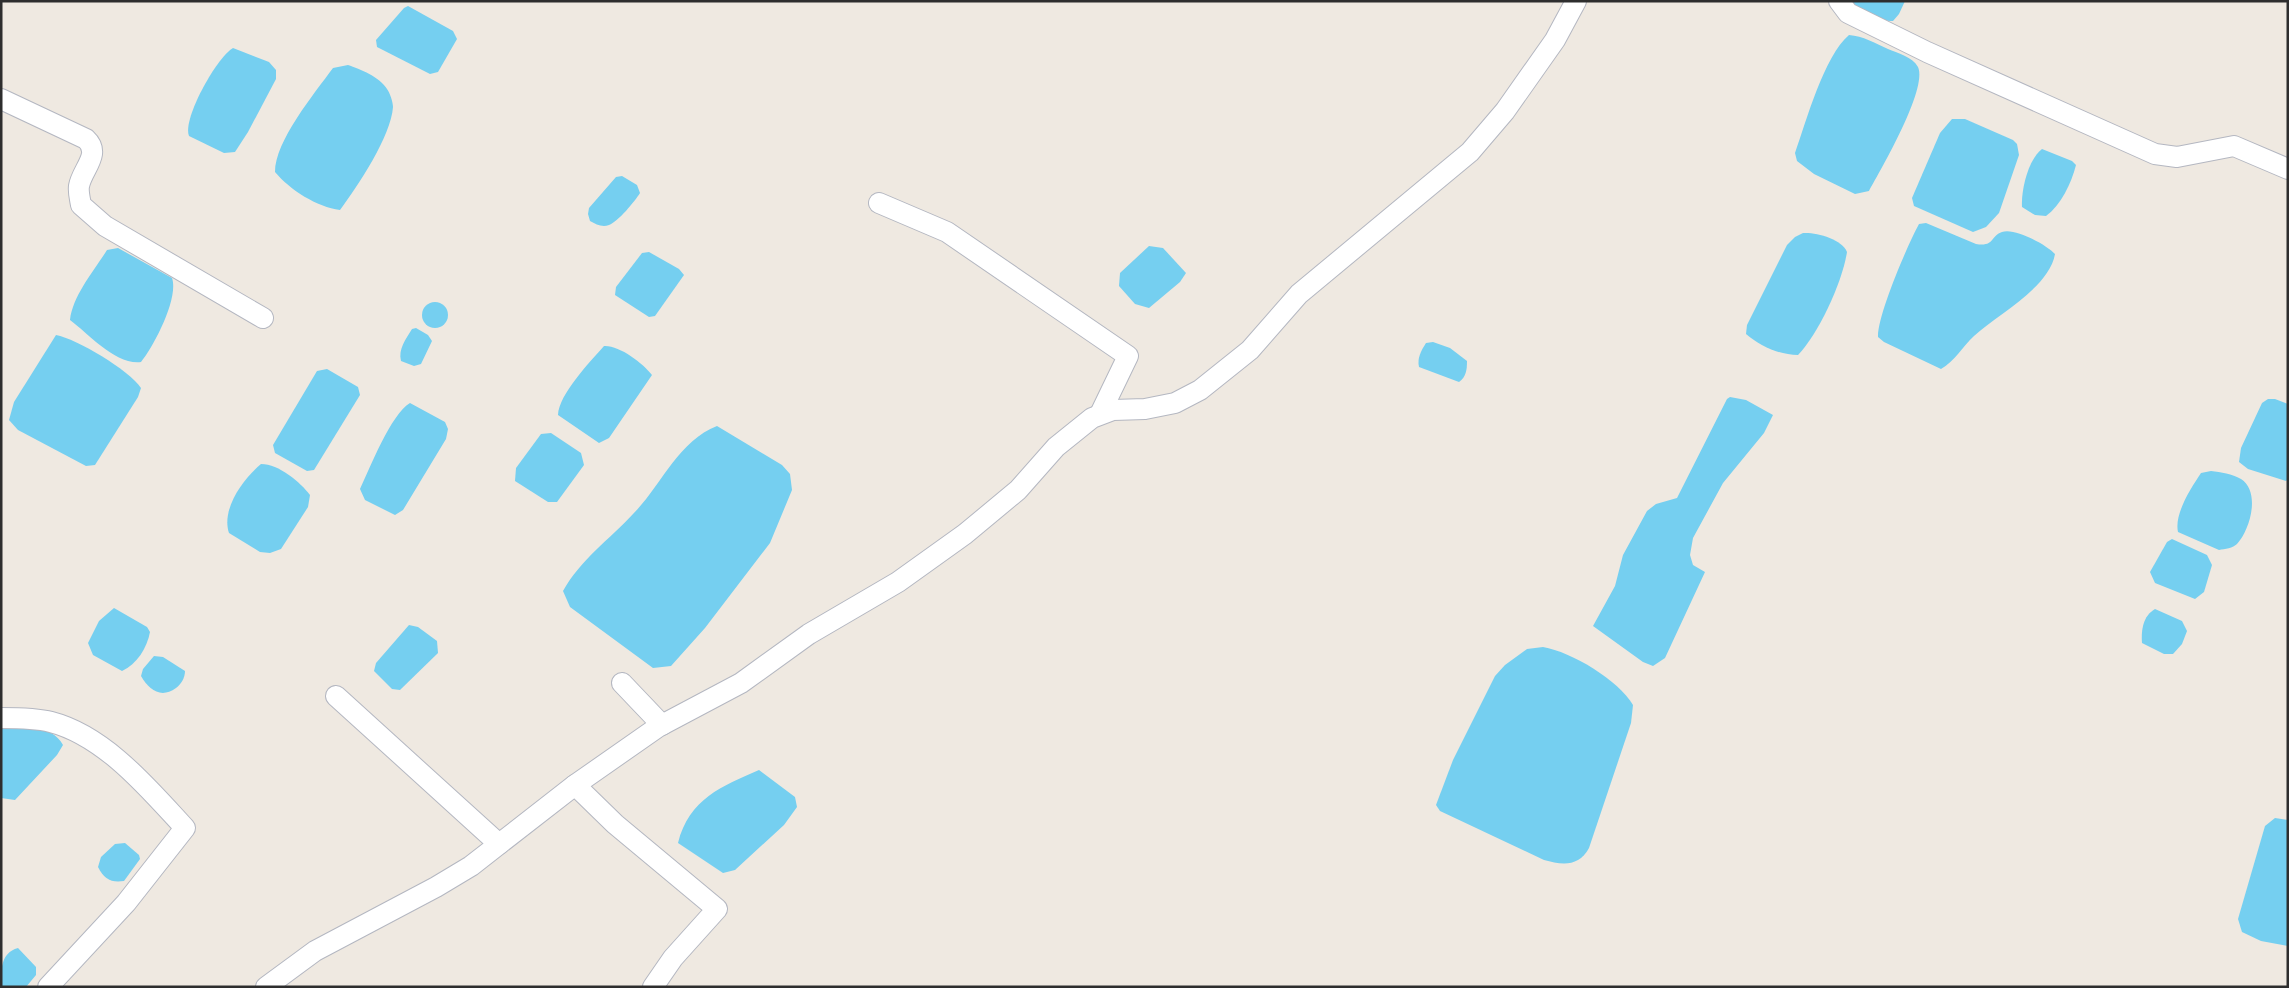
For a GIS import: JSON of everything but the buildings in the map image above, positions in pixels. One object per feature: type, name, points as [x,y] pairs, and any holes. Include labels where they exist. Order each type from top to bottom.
[{"type":"street","points":[[266,987],[315,952],[471,866],[575,785],[662,725],[741,683],[808,634],[905,577],[964,534],[1018,490],[1056,447],[1092,418],[1113,410],[1145,409],[1175,403],[1200,390],[1250,350],[1300,294],[1470,152],[1505,111],[1555,40],[1576,1]]},
{"type":"street","points":[[1839,1],[1848,14],[1926,52],[2156,154],[2177,157],[2234,146],[2288,169]]},
{"type":"street","points":[[1,99],[86,139],[91,144],[93,153],[79,185],[81,205],[105,226],[263,318]]},
{"type":"street","points":[[879,203],[948,232],[1128,356],[1100,414]]},
{"type":"street","points":[[622,683],[662,725]]},
{"type":"street","points":[[336,696],[499,844]]},
{"type":"street","points":[[1,718],[52,722],[90,740],[133,772],[185,828],[126,903],[48,987]]},
{"type":"street","points":[[575,785],[615,824],[718,909],[673,958],[652,987]]},
{"type":"water","points":[[1852,1],[1905,1],[1899,14],[1893,21],[1870,16],[1855,6]]},
{"type":"water","points":[[408,6],[453,31],[457,39],[438,72],[430,74],[377,47],[376,40],[404,8]]},
{"type":"water","points":[[1849,35],[1869,40],[1909,58],[1918,67],[1919,78],[1916,93],[1902,129],[1869,191],[1855,194],[1814,174],[1797,161],[1795,153],[1824,73],[1840,45]]},
{"type":"water","points":[[233,48],[269,62],[276,70],[276,79],[248,132],[235,152],[224,153],[189,136],[188,128],[202,89],[218,63]]},
{"type":"water","points":[[348,65],[364,71],[380,81],[389,93],[393,107],[391,119],[380,146],[356,188],[340,210],[304,197],[275,172],[281,146],[306,104],[333,68]]},
{"type":"water","points":[[1952,119],[1965,119],[2013,140],[2017,144],[2019,155],[1999,213],[1986,227],[1973,232],[1914,206],[1912,198],[1940,133]]},
{"type":"water","points":[[2042,149],[2072,161],[2076,165],[2065,193],[2046,216],[2035,215],[2022,207],[2026,176],[2033,160]]},
{"type":"water","points":[[622,176],[637,185],[640,193],[638,197],[621,216],[609,225],[601,226],[590,221],[589,208],[616,177]]},
{"type":"water","points":[[1926,223],[1982,245],[1989,243],[2002,232],[2014,232],[2038,242],[2055,254],[2051,266],[2033,289],[1974,336],[1941,369],[1884,342],[1878,337],[1882,313],[1901,263],[1919,224]]},
{"type":"water","points":[[1803,233],[1828,237],[1840,243],[1847,252],[1835,292],[1814,334],[1798,355],[1791,355],[1770,349],[1746,334],[1747,325],[1787,245],[1795,237]]},
{"type":"water","points":[[1149,246],[1163,248],[1186,273],[1180,282],[1149,308],[1135,304],[1119,286],[1120,273]]},
{"type":"water","points":[[118,248],[172,278],[173,287],[169,309],[158,334],[141,362],[131,362],[112,354],[70,320],[75,301],[90,275],[107,250]]},
{"type":"water","points":[[649,252],[679,269],[684,275],[655,316],[649,317],[615,295],[616,287],[642,253]]},
{"type":"water","points":[[435,302],[444,306],[448,315],[444,324],[435,328],[426,324],[422,315],[426,306]]},
{"type":"water","points":[[416,328],[428,335],[432,341],[421,364],[414,366],[401,361],[400,357],[405,340],[412,329]]},
{"type":"water","points":[[56,335],[76,342],[102,356],[126,373],[141,388],[138,397],[95,465],[86,466],[18,430],[9,420],[14,402]]},
{"type":"water","points":[[1433,342],[1450,348],[1467,361],[1466,373],[1459,382],[1419,367],[1419,358],[1426,343]]},
{"type":"water","points":[[604,346],[617,348],[643,365],[652,375],[609,438],[599,443],[558,415],[569,388]]},
{"type":"water","points":[[327,369],[358,387],[360,395],[314,470],[307,471],[275,453],[273,445],[317,371]]},
{"type":"water","points":[[1730,397],[1746,400],[1773,415],[1764,433],[1723,483],[1693,538],[1690,555],[1693,565],[1705,572],[1665,658],[1653,666],[1643,662],[1593,626],[1615,586],[1623,555],[1647,511],[1656,504],[1677,498],[1727,399]]},
{"type":"water","points":[[2268,399],[2275,399],[2288,404],[2288,479],[2286,481],[2248,469],[2239,462],[2241,448],[2262,403]]},
{"type":"water","points":[[410,403],[445,422],[448,429],[446,439],[403,510],[395,515],[365,500],[360,489],[388,430],[403,409]]},
{"type":"water","points":[[717,426],[782,465],[790,474],[792,490],[770,543],[705,628],[671,666],[653,668],[570,607],[563,591],[587,559],[643,503],[691,442]]},
{"type":"water","points":[[551,433],[581,453],[584,465],[557,502],[548,502],[515,481],[516,468],[541,434]]},
{"type":"water","points":[[261,464],[282,470],[310,495],[308,507],[281,549],[270,553],[260,552],[229,533],[227,524],[228,514],[235,495],[247,478]]},
{"type":"water","points":[[2211,471],[2226,473],[2241,479],[2251,493],[2252,502],[2249,521],[2242,538],[2237,544],[2219,550],[2178,532],[2177,525],[2181,509],[2201,473]]},
{"type":"water","points":[[2172,539],[2207,555],[2212,565],[2204,592],[2195,599],[2155,583],[2150,572],[2167,542]]},
{"type":"water","points":[[114,608],[147,627],[150,632],[137,660],[122,671],[93,655],[88,643],[99,621]]},
{"type":"water","points":[[2155,609],[2182,621],[2187,631],[2182,644],[2173,654],[2164,654],[2142,643],[2145,619]]},
{"type":"water","points":[[409,625],[418,627],[437,641],[438,653],[400,690],[392,689],[374,671],[376,663]]},
{"type":"water","points":[[1543,647],[1567,655],[1593,668],[1617,686],[1633,705],[1631,723],[1589,848],[1580,859],[1570,863],[1544,860],[1440,811],[1436,805],[1453,760],[1495,676],[1505,665],[1527,649]]},
{"type":"water","points":[[154,656],[163,657],[185,671],[181,683],[171,691],[160,693],[152,689],[141,676],[143,669]]},
{"type":"water","points":[[1,725],[44,730],[52,733],[63,745],[57,755],[15,800],[1,798]]},
{"type":"water","points":[[759,770],[795,797],[797,807],[784,825],[735,870],[723,873],[678,843],[683,828],[690,815],[709,796],[732,782]]},
{"type":"water","points":[[2275,818],[2288,820],[2288,946],[2261,941],[2242,932],[2238,919],[2265,826]]},
{"type":"water","points":[[125,843],[139,855],[140,859],[124,881],[112,881],[103,875],[98,867],[101,857],[115,844]]},
{"type":"water","points":[[18,948],[36,967],[36,975],[26,987],[1,987],[5,958],[12,950]]}]
